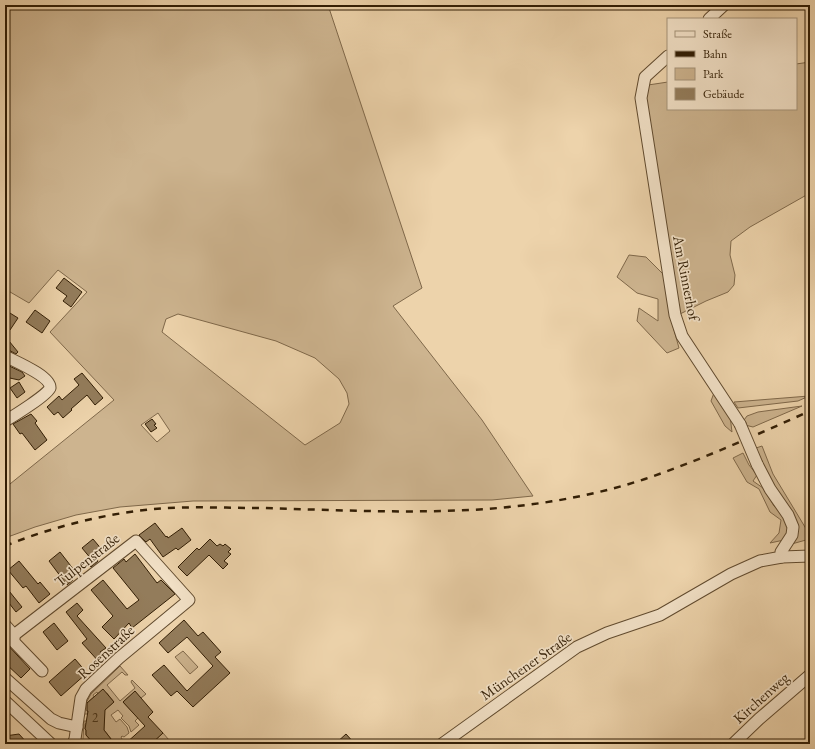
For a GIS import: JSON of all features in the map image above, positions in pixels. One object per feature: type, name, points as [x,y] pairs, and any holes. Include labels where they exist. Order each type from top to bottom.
[{"type":"street","points":[[710,18],[724,5]]},
{"type":"street","name":"Am Rinnerhof","points":[[667,57],[645,77],[641,98],[675,315],[682,336],[740,424],[757,464],[770,489],[788,514],[793,527],[792,535],[781,552],[782,557]]},
{"type":"street","points":[[5,356],[40,375],[49,384],[50,388],[49,391],[5,422]]},
{"type":"street","name":"Tulpenstraße","points":[[14,635],[136,541],[189,600]]},
{"type":"street","name":"Münchener Straße","points":[[442,744],[577,647],[607,633],[660,615],[731,574],[760,561],[782,557],[810,556]]},
{"type":"street","name":"Rosenstraße","points":[[72,744],[75,739],[81,698],[86,689],[118,658],[189,600]]},
{"type":"street","points":[[5,626],[14,635],[14,642],[42,671]]},
{"type":"street","name":"Kirchenweg","points":[[733,744],[759,719],[810,675]]},
{"type":"street","points":[[5,678],[51,719],[77,727]]},
{"type":"street","points":[[7,707],[51,744]]},
{"type":"green space","points":[[5,5],[328,5],[422,288],[393,306],[482,420],[533,496],[492,500],[193,501],[120,507],[76,515],[35,527],[5,538],[5,488],[114,400],[50,332],[87,292],[58,270],[29,303],[5,289]],"holes":[[[178,314],[276,341],[315,358],[339,379],[347,393],[349,404],[340,423],[305,445],[162,332],[166,319]],[[158,413],[170,431],[157,442],[141,425]]]},
{"type":"green space","points":[[810,62],[810,193],[750,227],[731,241],[730,255],[735,275],[734,285],[728,292],[680,314],[645,99],[648,85],[667,82],[667,110],[797,110],[797,64]]},
{"type":"green space","points":[[629,255],[646,257],[666,277],[671,319],[679,348],[667,353],[637,321],[639,308],[658,321],[658,299],[637,293],[617,277]]},
{"type":"green space","points":[[715,390],[730,416],[732,432],[725,426],[711,401]]},
{"type":"green space","points":[[809,396],[798,401],[738,408],[734,402]]},
{"type":"green space","points":[[802,406],[753,427],[741,424],[747,416],[758,412]]},
{"type":"green space","points":[[762,446],[773,474],[808,532],[806,540],[788,545],[796,530],[759,463],[753,449]]},
{"type":"green space","points":[[743,453],[749,465],[757,475],[753,481],[763,488],[774,506],[788,520],[788,533],[784,540],[770,543],[779,533],[781,520],[770,512],[759,489],[747,482],[733,458]]},
{"type":"green space","points":[[183,651],[198,667],[190,674],[175,657]]},
{"type":"green space","points":[[120,666],[128,675],[125,675],[122,672],[107,685],[120,701],[135,688],[131,682],[132,680],[146,694],[141,698],[135,692],[123,702],[138,718],[135,721],[139,725],[131,732],[129,726],[121,718],[123,716],[118,710],[111,715],[116,722],[120,719],[127,727],[129,733],[124,737],[122,736],[122,739],[117,743],[114,743],[105,731],[104,732],[104,709],[112,704],[111,703],[113,701],[107,693],[98,694],[97,692],[93,695],[94,697],[89,701],[89,704],[87,704],[88,714],[84,714],[86,703],[91,694]]},
{"type":"green space","points":[[84,721],[87,721],[85,724],[86,735],[94,744],[87,744],[83,739]]},
{"type":"green space","points":[[163,733],[169,740],[165,744],[151,744]]},
{"type":"building","points":[[64,278],[82,292],[71,307],[63,301],[67,296],[56,288]]},
{"type":"building","points":[[5,310],[18,318],[10,330],[5,326]]},
{"type":"building","points":[[35,310],[50,321],[42,333],[26,322]]},
{"type":"building","points":[[9,341],[18,352],[16,354],[5,348],[5,344]]},
{"type":"building","points":[[5,364],[22,372],[25,376],[19,380],[5,377]]},
{"type":"building","points":[[82,373],[103,398],[95,405],[87,395],[63,418],[58,412],[54,415],[47,407],[59,396],[62,400],[79,385],[74,379]]},
{"type":"building","points":[[19,382],[25,392],[17,398],[10,388]]},
{"type":"building","points":[[31,414],[37,421],[35,423],[47,440],[35,450],[13,424]]},
{"type":"building","points":[[152,419],[157,428],[151,432],[145,424]]},
{"type":"building","points":[[155,523],[168,538],[182,528],[191,540],[178,550],[176,548],[163,557],[150,539],[146,542],[139,535]]},
{"type":"building","points":[[93,539],[103,551],[95,557],[98,561],[91,567],[88,563],[92,560],[82,548]]},
{"type":"building","points":[[210,539],[217,546],[220,544],[223,546],[225,544],[231,549],[228,552],[231,554],[224,561],[228,564],[223,569],[209,555],[187,576],[178,567],[197,548],[199,550]]},
{"type":"building","points":[[60,552],[74,570],[68,574],[73,580],[67,585],[49,561]]},
{"type":"building","points":[[135,554],[157,583],[161,580],[175,594],[132,628],[129,623],[114,639],[102,627],[113,616],[91,590],[103,580],[127,609],[139,600],[113,568],[124,559],[126,562]]},
{"type":"building","points":[[19,561],[38,584],[40,582],[50,594],[39,603],[26,586],[23,588],[8,570]]},
{"type":"building","points":[[5,586],[22,607],[16,612],[5,598]]},
{"type":"building","points":[[77,603],[83,610],[77,616],[106,648],[100,652],[105,658],[100,663],[82,643],[87,639],[66,612]]},
{"type":"building","points":[[184,620],[198,636],[203,632],[221,652],[215,657],[230,673],[193,707],[177,691],[171,696],[152,675],[164,665],[187,691],[213,666],[187,637],[168,653],[159,643]]},
{"type":"building","points":[[54,623],[68,641],[57,650],[43,632]]},
{"type":"building","points":[[5,642],[30,669],[21,678],[5,663]]},
{"type":"building","points":[[75,659],[87,673],[61,696],[49,682]]},
{"type":"building","points":[[103,689],[114,702],[105,710],[104,730],[115,744],[94,744],[86,735],[85,729],[88,711],[87,703]]},
{"type":"building","points":[[135,691],[153,712],[148,717],[163,733],[151,744],[125,744],[145,726],[123,702]]},
{"type":"building","points":[[19,734],[28,744],[5,744],[5,736]]},
{"type":"building","points":[[346,734],[355,744],[335,744]]},
{"type":"railway","points":[[5,546],[78,522],[116,514],[154,509],[208,507],[430,511],[486,509],[566,499],[625,485],[666,472],[810,411]]}]
